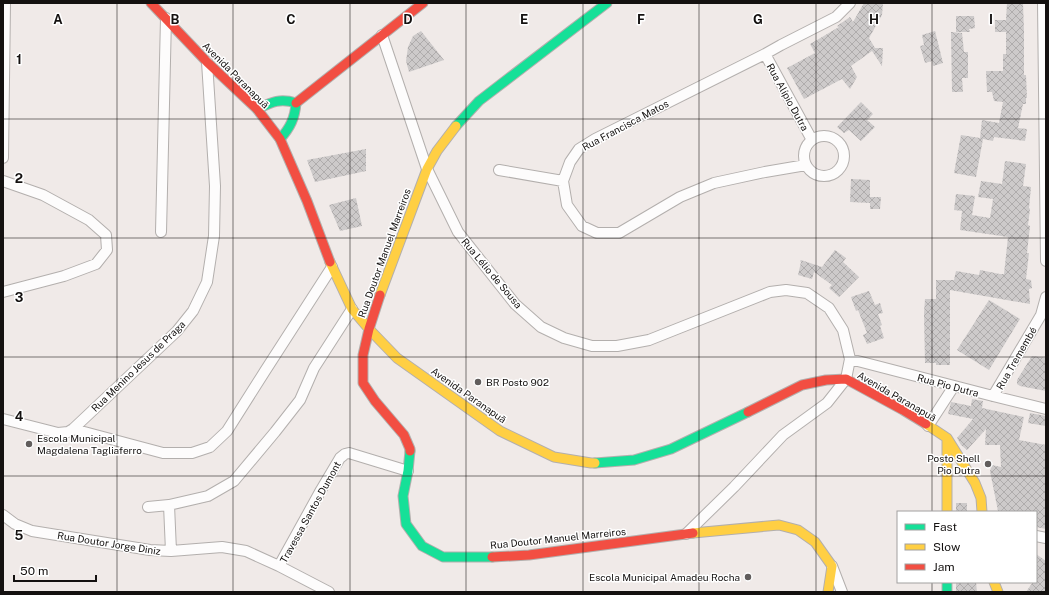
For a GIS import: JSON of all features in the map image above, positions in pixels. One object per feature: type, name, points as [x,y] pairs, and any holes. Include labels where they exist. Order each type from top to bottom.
[{"type":"street","points":[[4,158],[5,3]]},
{"type":"street","name":"Avenida Paranapuã","points":[[151,3],[207,62],[257,109],[280,139],[307,201],[332,267],[352,309],[397,358],[500,431],[554,457],[591,463],[634,460],[670,450],[802,385],[826,380],[846,379],[903,410],[946,438],[975,483],[980,498],[982,511]]},
{"type":"street","points":[[280,139],[293,122],[296,102],[423,3]]},
{"type":"street","name":"Rua Doutor Manuel Marreiros","points":[[607,3],[479,101],[459,122],[437,151],[427,169],[383,286],[369,329],[363,355],[363,383],[404,435],[410,449],[403,496],[406,524],[422,546],[443,557],[484,558],[529,555],[686,534],[779,525],[798,530],[815,542],[832,566]]},
{"type":"street","name":"Rua Francisca Matos","points":[[563,180],[570,162],[579,149],[595,139],[836,17],[850,3]]},
{"type":"street","points":[[1043,3],[1045,28],[1046,261]]},
{"type":"street","points":[[161,232],[166,18]]},
{"type":"street","name":"Rua Lélio de Sousa","points":[[382,35],[427,169],[458,232],[516,304],[541,327],[564,338],[592,346],[618,346],[649,340],[770,292],[786,290],[807,293],[829,308],[842,330],[850,359],[846,379]]},
{"type":"street","name":"Rua Alípio Dutra","points":[[765,54],[812,140]]},
{"type":"street","name":"Rua Menino Jesus de Praga","points":[[73,429],[177,331],[193,312],[207,282],[214,236],[214,186],[207,62]]},
{"type":"street","points":[[257,109],[279,100],[296,102]]},
{"type":"street","points":[[823,136],[834,138],[842,147],[844,158],[842,164],[830,175],[819,176],[809,170],[806,165],[804,160],[805,148],[817,137],[823,136]]},
{"type":"street","points":[[499,170],[563,180],[567,205],[582,226],[597,233],[619,232],[680,196],[714,183],[806,165]]},
{"type":"street","points":[[3,181],[43,195],[89,220],[106,235],[107,250],[96,264],[64,276],[3,292]]},
{"type":"street","points":[[3,419],[58,432],[68,432],[73,429],[163,454],[192,453],[210,447],[227,431],[332,267]]},
{"type":"street","name":"Rua Tremembé","points":[[993,396],[1041,315],[1046,297]]},
{"type":"street","points":[[148,507],[170,505],[208,496],[234,481],[300,400],[314,368],[352,309]]},
{"type":"street","name":"Rua Pio Dutra","points":[[850,359],[1046,409]]},
{"type":"street","points":[[686,534],[734,487],[783,435],[827,403],[846,379]]},
{"type":"street","points":[[928,426],[954,386]]},
{"type":"street","points":[[946,438],[947,511]]},
{"type":"street","name":"Travessa Santos Dumont","points":[[279,566],[321,490],[340,458],[345,454],[349,453],[408,470]]},
{"type":"street","points":[[170,505],[171,552]]},
{"type":"street","name":"Rua Doutor Jorge Diniz","points":[[3,514],[15,524],[32,531],[150,550],[171,552],[222,547],[246,551],[329,592]]},
{"type":"street","points":[[828,592],[832,566]]},
{"type":"street","points":[[832,566],[842,592]]},
{"type":"building","points":[[864,3],[883,3],[882,15],[869,38],[875,48],[883,48],[882,66],[872,51],[851,66],[857,77],[850,89],[842,79],[804,99],[787,68],[815,53],[810,44],[839,27],[837,26],[850,17],[853,22]]},
{"type":"building","points":[[1007,3],[1023,3],[1024,75],[1026,75],[1027,98],[1026,104],[1023,104],[1018,128],[1027,129],[1025,141],[994,137],[993,141],[983,139],[976,177],[954,173],[961,135],[980,138],[982,120],[999,123],[1003,102],[994,101],[992,92],[987,92],[986,71],[1003,71],[1003,54],[1006,54],[1006,32],[995,32],[995,20],[1006,20]]},
{"type":"building","points":[[956,16],[974,16],[975,28],[969,29],[970,32],[956,32]]},
{"type":"building","points":[[421,31],[444,60],[409,72],[406,61],[408,47],[413,36]]},
{"type":"building","points":[[935,31],[943,63],[933,66],[932,61],[925,63],[920,46],[924,45],[922,35]]},
{"type":"building","points":[[951,32],[962,33],[964,52],[968,52],[968,78],[962,78],[963,92],[952,92]]},
{"type":"building","points":[[861,102],[873,114],[867,120],[875,127],[861,141],[849,130],[844,133],[837,127]]},
{"type":"building","points":[[366,149],[366,171],[315,182],[307,160]]},
{"type":"building","points":[[1005,161],[1026,164],[1023,186],[1031,187],[1028,225],[1030,226],[1027,253],[1029,253],[1026,279],[1031,280],[1032,288],[1029,289],[1030,304],[950,290],[950,365],[925,363],[925,299],[936,299],[936,280],[954,280],[956,271],[979,275],[980,270],[1004,274],[1008,237],[960,230],[962,211],[954,210],[956,194],[975,196],[972,215],[990,218],[993,199],[978,197],[981,181],[1002,184]]},
{"type":"building","points":[[851,179],[870,180],[870,197],[881,197],[880,209],[870,209],[870,203],[850,202]]},
{"type":"building","points":[[356,198],[362,226],[340,231],[329,205]]},
{"type":"building","points":[[835,250],[846,258],[843,262],[859,277],[839,297],[829,288],[832,285],[814,272],[812,279],[798,275],[801,260],[822,267]]},
{"type":"building","points":[[869,291],[875,305],[880,303],[883,313],[878,314],[882,325],[880,326],[884,338],[867,344],[863,335],[867,333],[851,297]]},
{"type":"building","points":[[989,300],[1020,319],[989,370],[957,350]]},
{"type":"building","points":[[1032,356],[1046,358],[1046,391],[1020,386],[1017,384],[1017,380]]},
{"type":"building","points":[[972,399],[983,401],[982,408],[1024,417],[1019,440],[1046,445],[1046,529],[1037,527],[1037,511],[998,511],[990,471],[992,465],[1001,467],[1000,445],[985,445],[986,429],[967,450],[961,445],[957,438],[973,419],[948,414],[951,402],[971,406]]},
{"type":"building","points":[[1030,413],[1046,416],[1046,426],[1028,423]]},
{"type":"building","points":[[956,503],[967,503],[967,511],[956,511]]},
{"type":"building","points":[[1037,555],[1046,561],[1046,592],[1026,592],[1032,583],[1037,583]]},
{"type":"building","points":[[956,583],[976,583],[977,592],[956,592]]},
{"type":"traffic: fast","points":[[456,126],[479,101],[607,3]]},
{"type":"traffic: fast","points":[[257,109],[267,104],[281,101],[296,103]]},
{"type":"traffic: fast","points":[[280,139],[287,131],[296,103]]},
{"type":"traffic: fast","points":[[595,463],[634,460],[671,449],[748,412]]},
{"type":"traffic: fast","points":[[410,451],[403,496],[406,524],[422,546],[443,557],[492,557]]},
{"type":"traffic: fast","points":[[947,583],[947,592]]},
{"type":"traffic: slow","points":[[380,295],[427,169],[437,151],[456,126]]},
{"type":"traffic: slow","points":[[330,262],[352,309],[397,358],[500,431],[554,457],[595,463]]},
{"type":"traffic: slow","points":[[926,424],[947,438],[975,483],[981,498],[982,511]]},
{"type":"traffic: slow","points":[[947,438],[947,511]]},
{"type":"traffic: slow","points":[[693,533],[779,525],[798,530],[815,542],[832,566],[828,592]]},
{"type":"traffic: slow","points":[[994,583],[998,592]]},
{"type":"traffic: jam","points":[[151,3],[207,62],[257,109],[280,139],[307,201],[330,262]]},
{"type":"traffic: jam","points":[[296,103],[423,3]]},
{"type":"traffic: jam","points":[[380,295],[369,329],[363,355],[363,383],[375,401],[404,435],[410,451]]},
{"type":"traffic: jam","points":[[748,412],[802,385],[826,380],[846,379],[926,424]]},
{"type":"traffic: jam","points":[[492,557],[529,555],[693,533]]},
{"type":"place","name":"BR Posto 902","points":[[478,382]]},
{"type":"place","name":"Escola Municipal Magdalena Tagliaferro","points":[[29,444]]},
{"type":"place","name":"Posto Shell Pio Dutra","points":[[988,464]]},
{"type":"place","name":"Escola Municipal Amadeu Rocha","points":[[748,577]]}]
